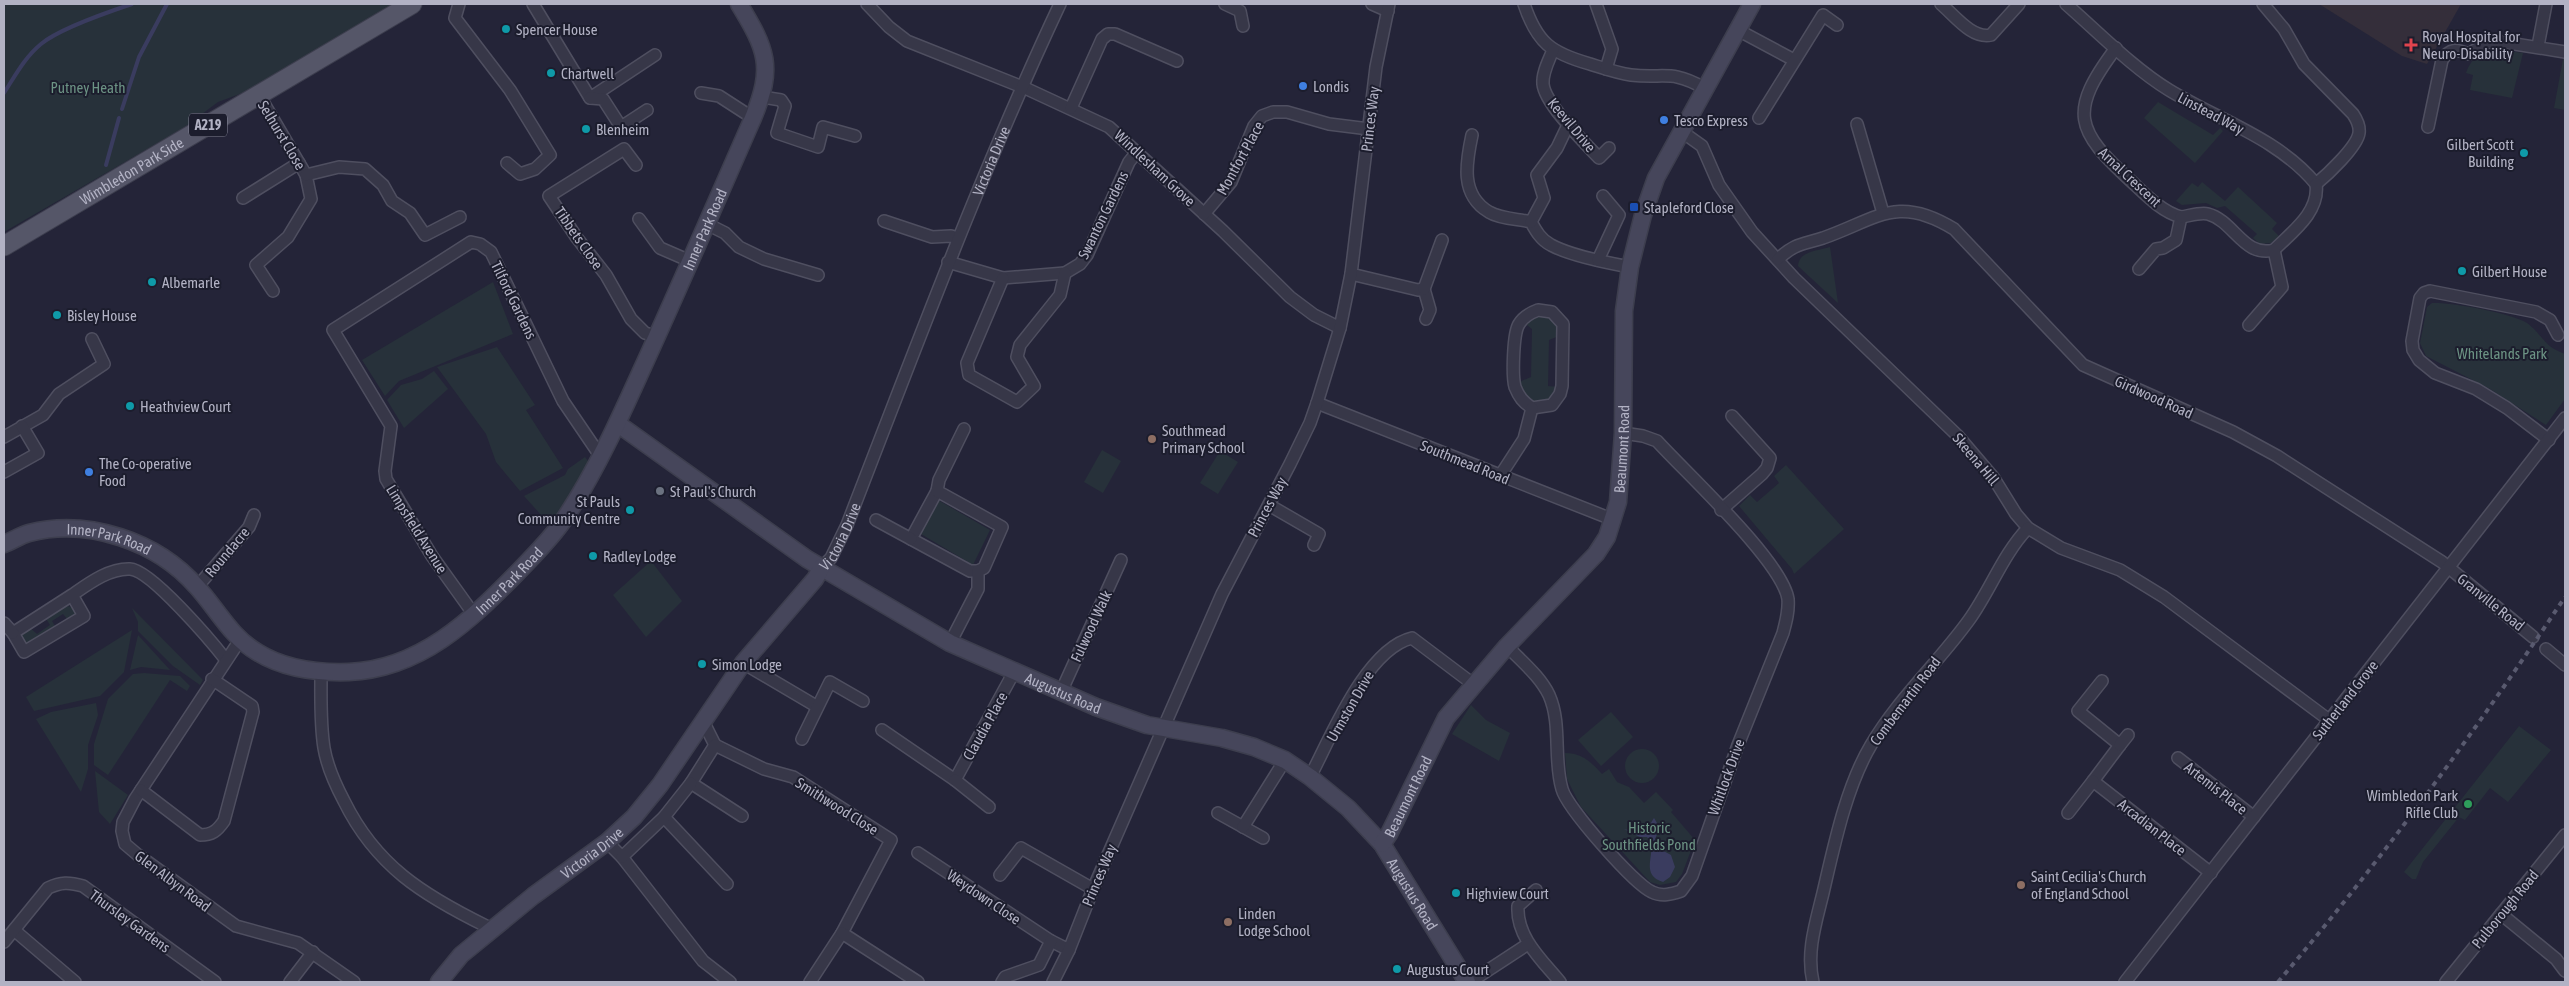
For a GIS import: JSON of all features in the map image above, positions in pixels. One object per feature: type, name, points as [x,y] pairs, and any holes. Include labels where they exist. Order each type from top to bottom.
[{"type":"main road","name":"Wimbledon Park Side","points":[[4,246],[412,4]]},
{"type":"street","points":[[459,4],[455,18],[510,90],[550,155],[535,169],[520,174],[507,163]]},
{"type":"street","points":[[533,4],[590,98]]},
{"type":"street","name":"Inner Park Road","points":[[4,544],[28,533],[61,529],[94,531],[128,539],[162,557],[197,587],[240,640],[276,663],[321,672],[375,671],[423,652],[476,616],[554,533],[601,457],[658,337],[753,118],[762,97],[766,70],[764,50],[740,4]]},
{"type":"street","name":"Windlesham Grove","points":[[867,4],[888,27],[907,41],[1071,108],[1110,127],[1290,297],[1314,315],[1340,328]]},
{"type":"street","name":"Victoria Drive","points":[[439,982],[461,955],[606,842],[648,800],[743,663],[815,580],[822,567],[831,558],[847,525],[948,262],[1020,87],[1060,4]]},
{"type":"street","points":[[1225,4],[1240,11],[1244,26]]},
{"type":"street","points":[[1372,4],[1388,7]]},
{"type":"street","points":[[1524,4],[1531,25],[1539,37],[1553,50],[1606,69],[1631,75],[1678,75],[1704,88]]},
{"type":"street","points":[[1596,4],[1612,49],[1606,69]]},
{"type":"street","name":"Beaumont Road","points":[[1382,844],[1390,834],[1442,725],[1472,684],[1596,554],[1607,537],[1614,520],[1618,502],[1623,433],[1624,312],[1630,267],[1643,215],[1656,178],[1736,29],[1752,4]]},
{"type":"street","points":[[1941,4],[1974,32],[1985,36],[1991,35],[2019,4]]},
{"type":"street","name":"Linstead Way","points":[[2066,4],[2116,48],[2167,88],[2276,148],[2316,184]]},
{"type":"street","points":[[2139,269],[2156,249],[2163,248],[2176,240],[2181,217],[2207,213],[2219,219],[2256,250],[2274,250],[2311,211],[2317,194],[2316,184],[2354,144],[2359,131],[2353,114],[2304,64],[2284,28],[2263,4]]},
{"type":"street","points":[[2538,46],[2546,4]]},
{"type":"street","name":"Princes Way","points":[[1053,982],[1069,950],[1093,889],[1222,594],[1310,423],[1317,403],[1340,328],[1351,274],[1376,67],[1388,7]]},
{"type":"street","points":[[1759,118],[1823,15],[1837,24]]},
{"type":"street","points":[[1736,29],[1794,60]]},
{"type":"street","points":[[1071,108],[1102,39],[1108,34],[1115,34],[1177,61]]},
{"type":"street","points":[[2428,127],[2442,60],[2448,51],[2457,49],[2469,54],[2479,47],[2496,41],[2538,46],[2565,52]]},
{"type":"street","name":"Arnal Crescent","points":[[2116,48],[2097,74],[2086,97],[2084,120],[2104,156],[2164,209],[2181,217]]},
{"type":"street","name":"Keevil Drive","points":[[1553,50],[1542,83],[1546,94],[1568,124],[1599,158],[1609,148]]},
{"type":"street","points":[[590,98],[655,55]]},
{"type":"street","points":[[701,93],[719,96],[753,118]]},
{"type":"street","name":"Selhurst Close","points":[[259,95],[306,175],[311,200],[301,219],[288,237],[256,265],[273,291]]},
{"type":"street","points":[[762,97],[781,100],[785,106],[777,133],[818,147],[823,127],[855,136]]},
{"type":"street","points":[[590,98],[603,99],[621,127],[647,110]]},
{"type":"street","name":"Montfort Place","points":[[1204,214],[1230,182],[1254,126],[1262,116],[1273,112],[1287,112],[1329,124],[1369,129]]},
{"type":"street","points":[[1531,222],[1544,198],[1537,175],[1557,148],[1568,124]]},
{"type":"street","points":[[1857,124],[1883,213]]},
{"type":"street","name":"Skeena Hill","points":[[1681,131],[1702,146],[1715,177],[1752,232],[1958,436],[1994,476],[2016,514],[2028,528],[2061,548],[2120,570],[2144,584],[2235,648],[2329,720]]},
{"type":"street","points":[[1472,136],[1466,163],[1470,191],[1490,213],[1531,222],[1538,235],[1551,245],[1598,260],[1630,267]]},
{"type":"street","name":"Tibbets Close","points":[[636,165],[624,149],[549,196],[577,238],[606,275],[631,319],[645,333],[658,337]]},
{"type":"street","name":"Swanton Gardens","points":[[948,262],[1003,278],[1065,273],[1080,264],[1087,255],[1129,162],[1136,152]]},
{"type":"street","points":[[243,198],[299,163]]},
{"type":"street","name":"Selhurst Close","points":[[306,175],[339,167],[365,170],[384,185],[392,201],[410,213],[425,235],[460,217]]},
{"type":"street","points":[[1598,260],[1619,215],[1603,196]]},
{"type":"street","name":"Girdwood Road","points":[[1778,259],[1795,245],[1822,238],[1883,213],[1920,212],[1936,218],[1954,229],[2083,366],[2251,441],[2449,568]]},
{"type":"street","points":[[638,219],[660,248],[690,261]]},
{"type":"street","points":[[884,221],[932,237],[951,236],[958,238]]},
{"type":"street","points":[[707,224],[724,233],[739,247],[764,259],[818,275]]},
{"type":"street","points":[[1426,319],[1430,310],[1424,289],[1442,240]]},
{"type":"street","name":"Tilford Gardens","points":[[333,330],[471,242],[480,244],[491,252],[563,401],[601,457]]},
{"type":"street","points":[[2249,325],[2282,287],[2274,250]]},
{"type":"street","name":"Swanton Gardens","points":[[1003,278],[967,363],[969,375],[1017,402],[1034,386],[1016,357],[1020,345],[1060,296],[1065,273]]},
{"type":"street","points":[[1351,274],[1418,290],[1424,289]]},
{"type":"street","points":[[2549,440],[2506,408],[2476,390],[2426,367],[2413,350],[2412,341],[2420,298],[2424,293],[2430,291],[2536,312],[2550,320],[2558,335]]},
{"type":"street","points":[[1538,310],[1545,310],[1556,315],[1564,330],[1562,386],[1560,394],[1552,405],[1532,408],[1522,401],[1514,385],[1516,336],[1518,325],[1525,316],[1538,310]]},
{"type":"street","name":"Limpsfield Avenue","points":[[333,330],[391,426],[385,471],[386,479],[432,556],[476,616]]},
{"type":"street","points":[[4,437],[43,415],[59,394],[104,364],[92,339]]},
{"type":"street","name":"Southmead Road","points":[[1317,403],[1614,520]]},
{"type":"street","points":[[1500,476],[1524,438],[1532,408]]},
{"type":"street","points":[[1722,510],[1762,474],[1767,468],[1770,458],[1732,416]]},
{"type":"street","name":"Sutherland Grove","points":[[2125,982],[2565,418]]},
{"type":"street","name":"Augustus Road","points":[[618,424],[807,559],[950,643],[1061,692],[1138,722],[1162,729],[1222,738],[1254,747],[1285,760],[1310,777],[1348,808],[1382,844],[1421,911],[1468,982]]},
{"type":"street","points":[[4,472],[38,453],[22,426]]},
{"type":"street","points":[[910,539],[937,491],[939,480],[964,429]]},
{"type":"street","name":"Whitlock Drive","points":[[1507,646],[1539,680],[1552,705],[1559,776],[1565,799],[1625,868],[1651,892],[1664,895],[1681,891],[1692,876],[1725,778],[1783,633],[1788,599],[1769,560],[1657,441],[1643,436],[1623,433]]},
{"type":"street","points":[[876,520],[970,571],[984,568],[1002,528],[937,491]]},
{"type":"street","points":[[1269,505],[1319,534],[1314,545]]},
{"type":"street","name":"Roundacre","points":[[197,587],[249,526],[254,515]]},
{"type":"street","name":"Combemartin Road","points":[[1813,982],[1811,965],[1812,939],[1842,822],[1865,756],[1904,698],[1969,620],[2016,543],[2028,528]]},
{"type":"street","name":"Fulwood Walk","points":[[1061,692],[1121,560]]},
{"type":"street","name":"Granville Road","points":[[2449,568],[2533,637]]},
{"type":"street","points":[[13,633],[72,595],[114,571],[131,569],[140,572],[173,601],[226,660]]},
{"type":"street","points":[[950,643],[978,589],[978,570]]},
{"type":"street","points":[[4,623],[13,633],[24,652],[84,616],[72,595]]},
{"type":"street","name":"Urmston Drive","points":[[1310,777],[1360,683],[1379,659],[1402,640],[1412,638],[1472,684]]},
{"type":"street","name":"Glen Albyn Road","points":[[240,640],[212,679],[141,790],[123,822],[122,831],[125,844],[183,889],[236,926],[298,943],[354,982]]},
{"type":"street","points":[[2546,649],[2565,665]]},
{"type":"street","points":[[743,663],[816,706]]},
{"type":"street","points":[[321,672],[325,750],[334,781],[351,816],[372,848],[395,871],[417,889],[486,926],[490,931]]},
{"type":"street","name":"Claudia Place","points":[[955,780],[1014,672]]},
{"type":"street","points":[[141,790],[200,835],[209,835],[218,831],[224,821],[253,712],[252,706],[212,679]]},
{"type":"street","points":[[2102,681],[2078,711],[2120,745]]},
{"type":"street","points":[[802,739],[816,706],[830,682],[863,702]]},
{"type":"street","points":[[622,857],[664,817],[691,783],[715,745],[703,721]]},
{"type":"street","points":[[882,730],[955,780],[989,807]]},
{"type":"street","points":[[2068,813],[2128,735]]},
{"type":"street","name":"Smithwood Close","points":[[715,745],[764,770],[793,777],[891,840],[842,933],[810,982]]},
{"type":"street","name":"Artemis Place","points":[[2178,758],[2254,817]]},
{"type":"street","points":[[1243,827],[1285,760]]},
{"type":"street","name":"Arcadian Place","points":[[2093,781],[2211,873]]},
{"type":"street","points":[[691,783],[742,816]]},
{"type":"street","points":[[1218,813],[1263,838]]},
{"type":"street","points":[[664,817],[727,884]]},
{"type":"street","name":"Pulborough Road","points":[[2446,982],[2565,835]]},
{"type":"street","points":[[606,842],[622,857],[703,961],[730,982]]},
{"type":"street","points":[[1000,875],[1020,848],[1093,889]]},
{"type":"street","name":"Weydown Close","points":[[918,853],[1051,941],[1069,950]]},
{"type":"street","name":"Thursley Gardens","points":[[4,942],[48,888],[70,882],[83,886],[215,982]]},
{"type":"street","points":[[1536,890],[1518,906],[1517,920],[1528,944],[1560,982]]},
{"type":"street","points":[[2501,914],[2556,960],[2565,971]]},
{"type":"street","points":[[14,930],[75,982]]},
{"type":"street","points":[[842,933],[918,982]]},
{"type":"street","points":[[1002,982],[1005,978],[1039,965],[1051,941]]},
{"type":"street","points":[[1468,982],[1528,944]]},
{"type":"street","points":[[290,982],[313,952]]},
{"type":"shaded area","name":"Royal Hospital for Neuro-Disability","points":[[2319,4],[2461,4],[2427,64],[2402,56]]},
{"type":"green space","name":"Putney Heath","points":[[4,4],[393,4],[248,91],[218,102],[182,129],[4,232]]},
{"type":"green space","points":[[2494,49],[2523,53],[2512,98],[2470,90],[2473,75],[2466,73],[2471,63],[2480,54]]},
{"type":"green space","points":[[2563,59],[2565,59],[2565,110],[2554,108]]},
{"type":"green space","points":[[2158,102],[2213,135],[2220,128],[2223,131],[2195,163],[2144,118]]},
{"type":"green space","points":[[2202,182],[2225,201],[2238,187],[2277,223],[2272,229],[2279,236],[2271,243],[2260,244],[2253,238],[2257,234],[2225,206],[2217,208],[2206,203],[2182,205],[2176,201],[2192,183],[2198,187]]},
{"type":"green space","points":[[1830,247],[1838,303],[1798,266],[1799,261],[1805,254]]},
{"type":"green space","points":[[493,282],[513,334],[399,381],[385,396],[362,360]]},
{"type":"green space","name":"Whitelands Park","points":[[2432,303],[2481,309],[2519,319],[2532,327],[2548,344],[2565,354],[2565,399],[2546,425],[2490,389],[2426,356],[2420,343],[2427,307]]},
{"type":"green space","points":[[1537,314],[1550,316],[1559,329],[1559,336],[1549,340],[1548,386],[1559,387],[1549,401],[1539,403],[1526,398],[1519,382],[1531,377],[1532,329],[1523,322]]},
{"type":"green space","points":[[497,347],[535,405],[526,410],[563,468],[520,491],[496,462],[486,434],[437,367]]},
{"type":"green space","points":[[434,371],[448,389],[404,428],[387,400],[401,385],[422,379]]},
{"type":"green space","points":[[1102,450],[1121,461],[1103,493],[1084,482]]},
{"type":"green space","points":[[1220,451],[1238,462],[1218,494],[1200,483]]},
{"type":"green space","points":[[585,457],[590,464],[551,526],[524,496],[565,475],[568,469]]},
{"type":"green space","points":[[1786,465],[1844,529],[1794,574],[1792,569],[1739,506],[1750,495],[1757,502],[1779,483],[1774,476]]},
{"type":"green space","points":[[938,500],[990,530],[973,565],[921,534]]},
{"type":"green space","points":[[651,561],[682,601],[646,637],[613,595]]},
{"type":"green space","points":[[65,605],[76,609],[77,614],[68,620],[63,614],[52,621],[56,628],[26,644],[20,637],[22,632],[29,627],[37,634],[50,625],[45,617]]},
{"type":"green space","points":[[132,608],[203,680],[200,685],[173,666],[138,631],[138,622]]},
{"type":"green space","points":[[132,630],[124,672],[100,696],[34,711],[26,697]]},
{"type":"green space","points":[[138,635],[170,670],[141,667],[130,670]]},
{"type":"green space","points":[[133,674],[180,676],[190,686],[187,691],[170,680],[108,775],[94,765],[94,744],[108,699]]},
{"type":"green space","points":[[96,703],[98,715],[88,745],[88,769],[81,792],[36,719],[51,712]]},
{"type":"green space","points":[[1471,705],[1486,720],[1510,733],[1499,761],[1452,734]]},
{"type":"green space","points":[[1611,712],[1633,737],[1601,766],[1578,740]]},
{"type":"green space","name":"Wimbledon Park Rifle Club","points":[[2519,726],[2551,750],[2508,802],[2490,788],[2465,820],[2459,817],[2423,862],[2416,879],[2412,879],[2404,872]]},
{"type":"green space","points":[[1642,749],[1649,750],[1654,754],[1658,759],[1658,773],[1654,778],[1649,782],[1642,783],[1635,782],[1630,778],[1626,773],[1625,766],[1626,759],[1630,754],[1635,750]]},
{"type":"green space","name":"Historic Southfields Pond","points":[[1565,753],[1571,753],[1586,759],[1602,774],[1609,769],[1617,782],[1629,787],[1644,803],[1656,792],[1673,810],[1671,812],[1695,840],[1682,874],[1676,882],[1660,885],[1650,882],[1581,807],[1567,779]]},
{"type":"green space","points":[[95,771],[128,795],[110,824],[99,812]]},
{"type":"water","points":[[1654,818],[1660,828],[1655,839],[1658,848],[1671,855],[1675,867],[1670,877],[1663,882],[1656,879],[1650,870],[1651,842],[1647,837],[1640,837],[1624,829],[1639,833],[1645,832]]},
{"type":"waterway","points":[[4,93],[30,55],[49,38],[84,21],[132,4]]},
{"type":"waterway","points":[[122,109],[139,57],[167,4]]},
{"type":"waterway","points":[[106,165],[119,118]]},
{"type":"railway","points":[[2278,982],[2317,936],[2427,794],[2565,597]]},
{"type":"place","name":"Spencer House","points":[[506,29]]},
{"type":"place","name":"Royal Hospital for Neuro-Disability","points":[[2411,45]]},
{"type":"place","name":"Chartwell","points":[[551,73]]},
{"type":"place","name":"Londis","points":[[1303,86]]},
{"type":"place","name":"Tesco Express","points":[[1664,120]]},
{"type":"place","name":"Blenheim","points":[[586,129]]},
{"type":"place","name":"Gilbert Scott Building","points":[[2524,153]]},
{"type":"place","name":"Stapleford Close","points":[[1634,207]]},
{"type":"place","name":"Gilbert House","points":[[2462,271]]},
{"type":"place","name":"Albemarle","points":[[152,282]]},
{"type":"place","name":"Bisley House","points":[[57,315]]},
{"type":"place","name":"Heathview Court","points":[[130,406]]},
{"type":"place","name":"Southmead Primary School","points":[[1152,439]]},
{"type":"place","name":"The Co-operative Food","points":[[89,472]]},
{"type":"place","name":"St Paul's Church","points":[[660,491]]},
{"type":"place","name":"St Pauls Community Centre","points":[[630,510]]},
{"type":"place","name":"Radley Lodge","points":[[593,556]]},
{"type":"place","name":"Simon Lodge","points":[[702,664]]},
{"type":"place","name":"Wimbledon Park Rifle Club","points":[[2468,804]]},
{"type":"place","name":"Saint Cecilia's Church of England School","points":[[2021,885]]},
{"type":"place","name":"Highview Court","points":[[1456,893]]},
{"type":"place","name":"Linden Lodge School","points":[[1228,922]]},
{"type":"place","name":"Augustus Court","points":[[1397,969]]}]
